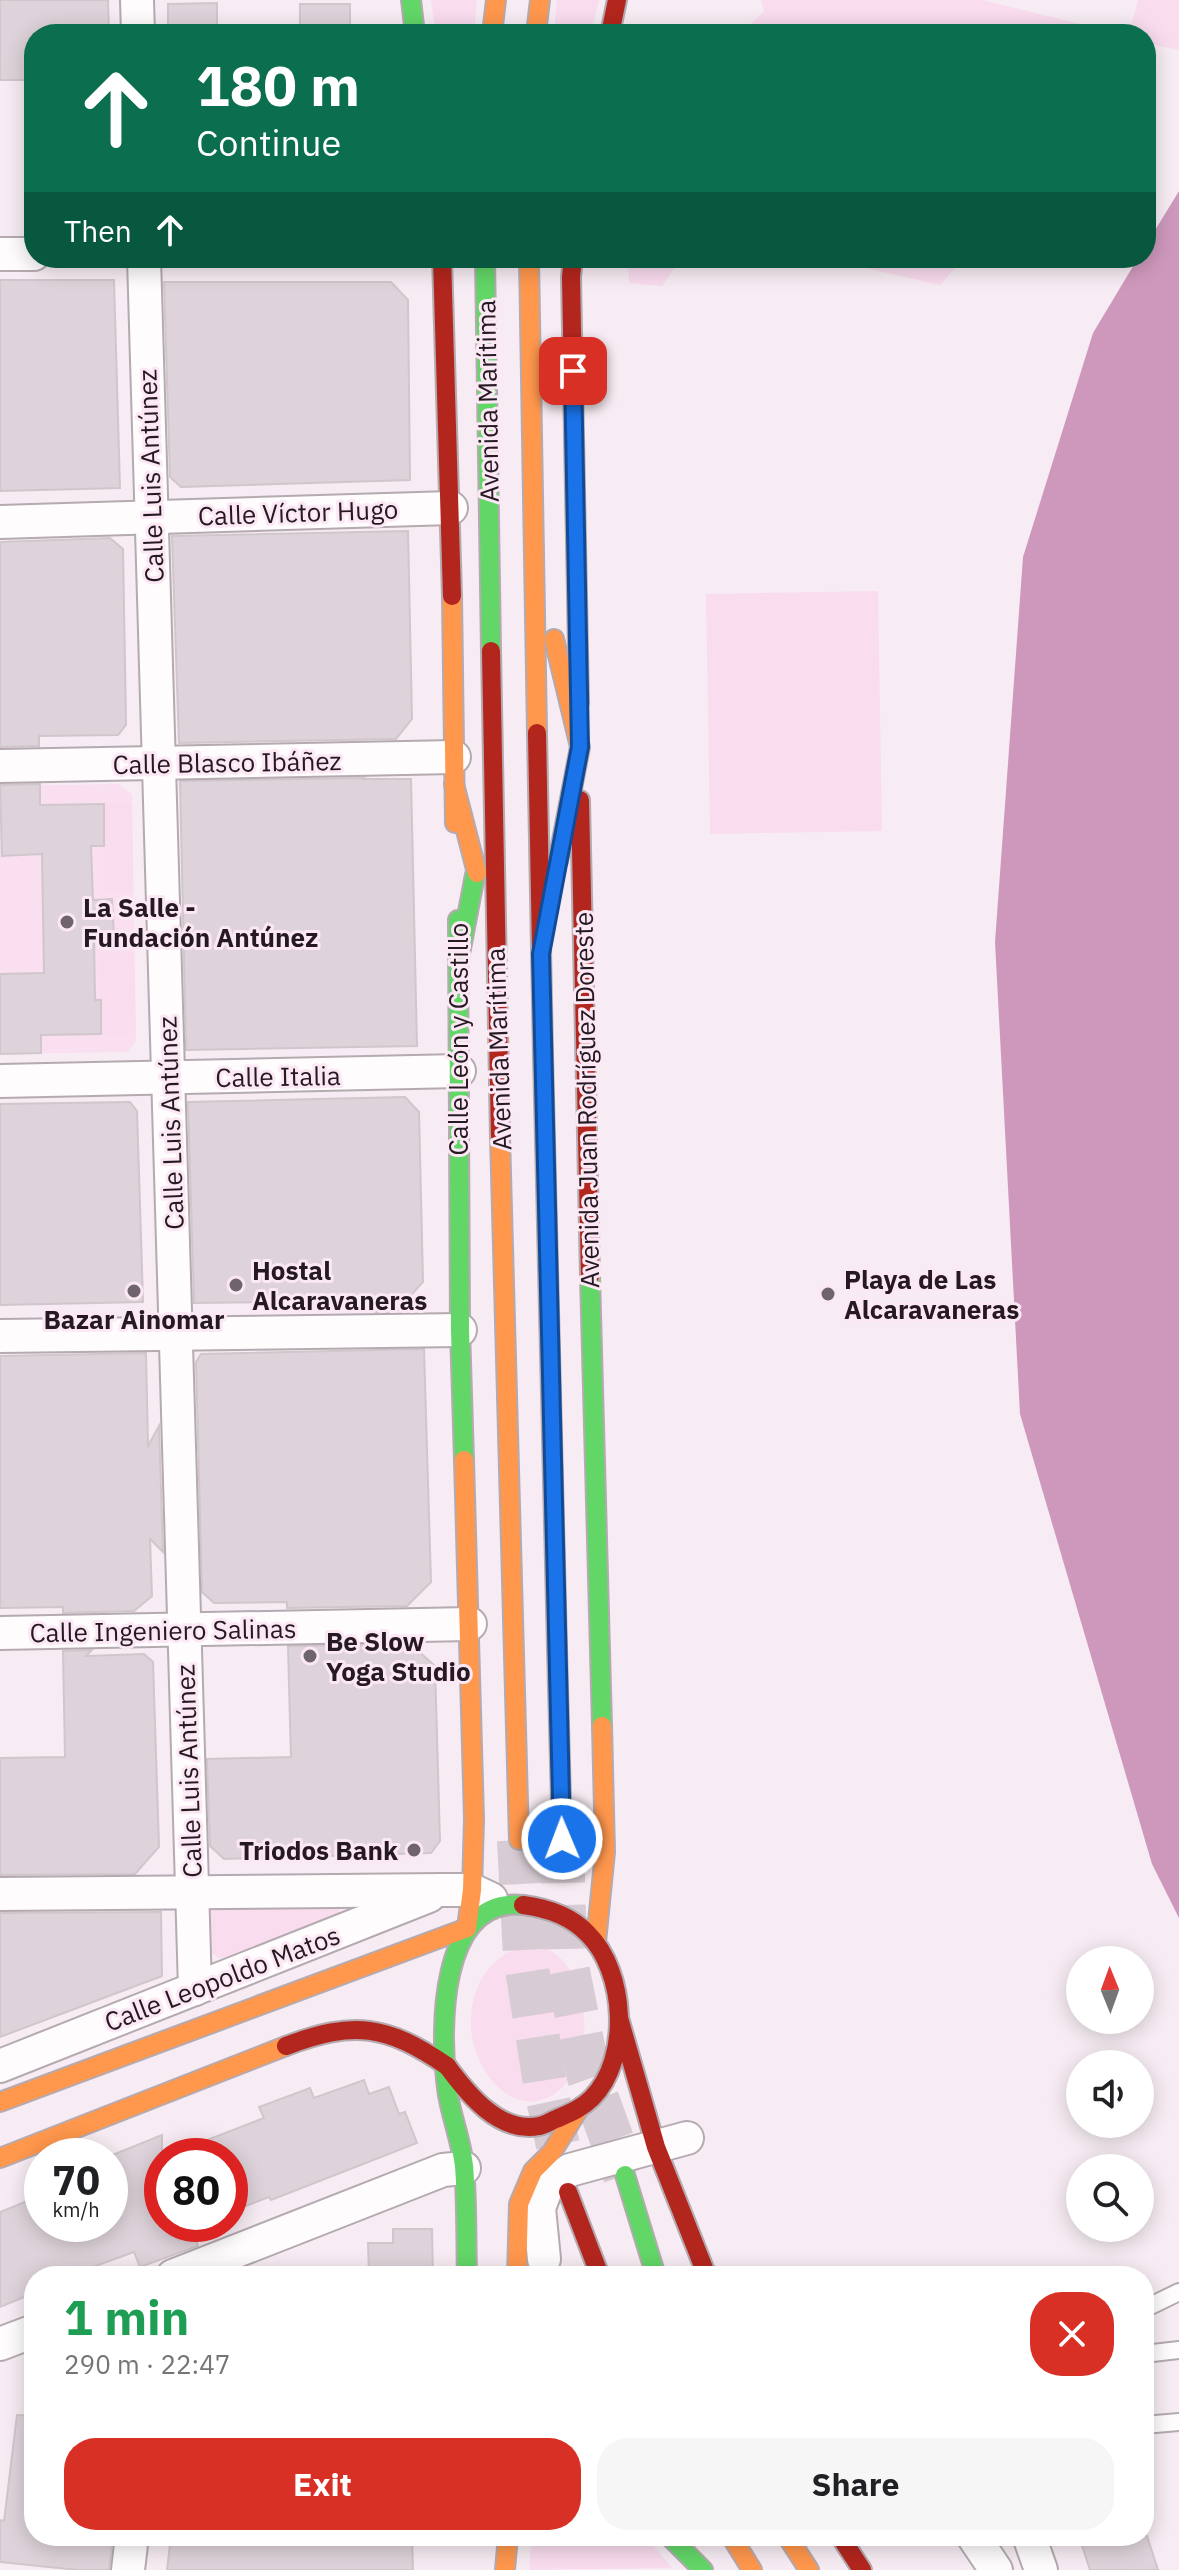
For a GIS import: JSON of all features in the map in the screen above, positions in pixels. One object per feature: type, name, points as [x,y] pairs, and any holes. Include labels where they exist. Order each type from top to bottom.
[{"type":"main road","points":[[411,0],[414,24]]},
{"type":"main road","points":[[493,24],[496,0]]},
{"type":"main road","points":[[537,24],[540,0]]},
{"type":"main road","points":[[612,24],[617,0]]},
{"type":"main road","name":"Calle León y Castillo","points":[[442,268],[451,508],[459,959],[460,1330],[474,1819],[457,1890],[467,1928]]},
{"type":"main road","name":"Avenida Marítima","points":[[485,268],[495,958],[519,1840]]},
{"type":"main road","name":"Avenida Marítima","points":[[529,268],[541,954],[562,1839]]},
{"type":"main road","name":"Avenida Juan Rodríguez Doreste","points":[[572,268],[582,956],[605,1852],[596,1942]]},
{"type":"main road","points":[[535,557],[580,747],[541,954]]},
{"type":"main road","points":[[454,770],[495,958]]},
{"type":"main road","points":[[459,959],[492,783]]},
{"type":"main road","points":[[467,2266],[462,2154],[447,2090],[445,2038],[450,1978],[456,1951],[467,1928],[481,1914],[501,1904],[557,1912],[596,1942],[609,1964],[619,2018],[656,2147],[703,2266]]},
{"type":"main road","points":[[0,2102],[467,1928]]},
{"type":"main road","points":[[0,2158],[310,2037],[347,2028],[377,2029],[414,2043],[447,2066],[479,2105],[502,2119],[537,2127],[578,2110],[595,2096],[610,2071],[619,2018]]},
{"type":"main road","points":[[517,2266],[519,2204],[533,2171],[552,2152],[578,2110]]},
{"type":"main road","points":[[625,2175],[653,2266]]},
{"type":"main road","points":[[568,2192],[596,2266]]},
{"type":"main road","points":[[505,2570],[507,2546]]},
{"type":"main road","points":[[679,2546],[703,2570]]},
{"type":"main road","points":[[737,2546],[752,2570]]},
{"type":"main road","points":[[793,2546],[809,2570]]},
{"type":"main road","points":[[846,2546],[862,2570]]},
{"type":"street","points":[[137,0],[138,24]]},
{"type":"street","points":[[0,254],[24,254]]},
{"type":"street","name":"Calle Luis Antúnez","points":[[144,268],[195,1989]]},
{"type":"street","name":"Calle Víctor Hugo","points":[[0,522],[451,508]]},
{"type":"street","name":"Calle Blasco Ibáñez","points":[[0,766],[159,763],[454,770]]},
{"type":"street","name":"Calle Italia","points":[[0,1081],[459,1071]]},
{"type":"street","points":[[0,1336],[460,1330]]},
{"type":"street","name":"Calle Ingeniero Salinas","points":[[0,1633],[470,1624]]},
{"type":"street","points":[[0,1894],[457,1890],[501,1904]]},
{"type":"street","name":"Calle Leopoldo Matos","points":[[0,2066],[457,1890]]},
{"type":"street","points":[[544,2259],[539,2208],[548,2184],[570,2170],[687,2138]]},
{"type":"street","points":[[198,2266],[443,2170],[462,2154]]},
{"type":"street","points":[[0,2344],[24,2335]]},
{"type":"street","points":[[128,2570],[131,2546]]},
{"type":"street","points":[[980,2546],[996,2570]]},
{"type":"street","points":[[1033,2546],[1041,2570]]},
{"type":"lane","points":[[1154,2304],[1179,2292]]},
{"type":"lane","points":[[1154,2353],[1179,2350]]},
{"type":"lane","points":[[1154,2424],[1179,2422]]},
{"type":"shaded area","points":[[431,0],[477,0],[475,24],[435,24]]},
{"type":"shaded area","points":[[557,0],[599,0],[593,24],[555,24]]},
{"type":"shaded area","points":[[761,0],[982,0],[1081,24],[751,24],[764,11]]},
{"type":"shaded area","points":[[1138,0],[1179,0],[1179,50],[1156,45],[1156,24],[1132,24]]},
{"type":"shaded area","points":[[1179,191],[1179,1918],[1152,1864],[1020,1414],[995,942],[1023,557],[1093,333],[1132,268],[1156,268],[1156,229]]},
{"type":"shaded area","points":[[628,268],[674,268],[662,286],[629,283]]},
{"type":"shaded area","points":[[866,268],[955,268],[940,285]]},
{"type":"shaded area","points":[[878,591],[882,831],[710,834],[706,594]]},
{"type":"shaded area","name":"La Salle - Fundación Antúnez","points":[[119,784],[132,795],[136,1041],[128,1052],[0,1054],[0,786]]},
{"type":"shaded area","points":[[132,803],[133,891],[105,891],[104,804]]},
{"type":"shaded area","points":[[134,952],[136,1033],[101,1034],[100,953]]},
{"type":"shaded area","points":[[206,1905],[341,1905],[339,1913],[218,1958],[211,1952]]},
{"type":"shaded area","points":[[527,1945],[550,1951],[568,1967],[579,1990],[584,2017],[583,2045],[574,2071],[559,2090],[531,2102],[513,2098],[494,2083],[474,2045],[471,2024],[479,1984],[490,1967],[506,1954]]},
{"type":"shaded area","points":[[531,2546],[653,2546],[672,2568],[529,2570]]},
{"type":"building","points":[[0,0],[108,0],[109,24],[24,24],[24,80],[0,80]]},
{"type":"building","points":[[217,3],[217,24],[168,24],[168,4]]},
{"type":"building","points":[[300,4],[350,4],[350,24],[300,24]]},
{"type":"building","points":[[0,280],[114,280],[120,488],[0,491]]},
{"type":"building","points":[[164,282],[391,282],[408,300],[410,480],[181,487],[170,477]]},
{"type":"building","points":[[408,531],[412,719],[396,739],[179,743],[172,536]]},
{"type":"building","points":[[110,538],[123,549],[126,725],[118,735],[39,736],[39,746],[0,747],[0,542]]},
{"type":"building","points":[[411,779],[417,1046],[186,1050],[180,781]]},
{"type":"building","points":[[40,784],[40,805],[104,804],[104,846],[91,846],[93,900],[112,899],[114,938],[94,938],[95,1000],[101,1000],[101,1034],[41,1035],[41,1053],[0,1054],[0,974],[44,973],[42,854],[2,856],[0,785]]},
{"type":"building","points":[[405,1097],[419,1112],[423,1282],[396,1312],[376,1312],[375,1301],[194,1303],[188,1102]]},
{"type":"building","points":[[130,1102],[137,1111],[143,1302],[0,1305],[0,1104]]},
{"type":"building","points":[[424,1349],[431,1582],[407,1606],[287,1608],[287,1602],[214,1603],[202,1592],[196,1362],[201,1354]]},
{"type":"building","points":[[146,1353],[148,1446],[159,1426],[163,1552],[150,1539],[152,1596],[134,1611],[63,1613],[63,1607],[0,1608],[0,1356]]},
{"type":"building","points":[[367,1645],[362,1650],[416,1649],[435,1666],[440,1841],[431,1853],[224,1859],[210,1846],[207,1759],[291,1757],[288,1646]]},
{"type":"building","points":[[92,1650],[86,1656],[144,1654],[153,1662],[159,1847],[135,1874],[0,1875],[0,1758],[65,1757],[63,1651]]},
{"type":"building","points":[[161,1912],[162,1976],[0,2037],[0,1913]]},
{"type":"building","points":[[364,2080],[369,2094],[389,2087],[399,2114],[405,2112],[417,2143],[271,2200],[269,2197],[248,2205],[248,2138],[212,2138],[264,2118],[259,2107],[310,2088],[314,2098]]},
{"type":"building","points":[[144,2142],[144,2242],[197,2242],[198,2246],[143,2266],[140,2266],[134,2252],[96,2266],[24,2266],[24,2297],[0,2307],[0,2212],[24,2202],[24,2242],[128,2242],[128,2149]]},
{"type":"building","points":[[393,2229],[432,2229],[433,2266],[369,2266],[368,2243],[393,2243]]},
{"type":"building","points":[[17,2415],[24,2415],[24,2546],[112,2546],[109,2570],[0,2562],[0,2520],[4,2521]]},
{"type":"building","points":[[170,2546],[412,2546],[413,2570],[167,2570]]},
{"type":"building","points":[[1082,2546],[1150,2546],[1158,2570],[1090,2570]]},
{"type":"tunnel","points":[[562,1839],[565,1956],[589,2077],[625,2175]]},
{"type":"tunnel","points":[[519,1840],[525,1956],[546,2090],[560,2155]]},
{"type":"traffic: fast","points":[[411,0],[414,24]]},
{"type":"traffic: fast","points":[[485,268],[491,651]]},
{"type":"traffic: fast","points":[[459,959],[475,875]]},
{"type":"traffic: fast","points":[[458,920],[460,1330],[464,1460]]},
{"type":"traffic: fast","points":[[543,1056],[557,1649]]},
{"type":"traffic: fast","points":[[590,1276],[602,1726]]},
{"type":"traffic: fast","points":[[467,2266],[464,2166],[450,2107],[445,2064],[444,2035],[450,1972],[460,1944],[474,1922],[495,1908],[523,1905]]},
{"type":"traffic: fast","points":[[625,2175],[653,2266]]},
{"type":"traffic: fast","points":[[679,2546],[703,2570]]},
{"type":"traffic: slow","points":[[493,24],[496,0]]},
{"type":"traffic: slow","points":[[537,24],[540,0]]},
{"type":"traffic: slow","points":[[529,268],[537,733]]},
{"type":"traffic: slow","points":[[452,596],[455,823]]},
{"type":"traffic: slow","points":[[554,639],[580,747],[558,861]]},
{"type":"traffic: slow","points":[[454,784],[477,873]]},
{"type":"traffic: slow","points":[[500,1136],[519,1840]]},
{"type":"traffic: slow","points":[[464,1460],[474,1819],[472,1890],[467,1928]]},
{"type":"traffic: slow","points":[[596,1942],[605,1852],[602,1726]]},
{"type":"traffic: slow","points":[[0,2102],[467,1928]]},
{"type":"traffic: slow","points":[[0,2158],[286,2046]]},
{"type":"traffic: slow","points":[[517,2266],[519,2204],[533,2171],[552,2152],[578,2110]]},
{"type":"traffic: slow","points":[[505,2570],[507,2546]]},
{"type":"traffic: slow","points":[[737,2546],[752,2570]]},
{"type":"traffic: slow","points":[[793,2546],[809,2570]]},
{"type":"traffic: jam","points":[[612,24],[617,0]]},
{"type":"traffic: jam","points":[[442,268],[452,596]]},
{"type":"traffic: jam","points":[[572,268],[579,703]]},
{"type":"traffic: jam","points":[[491,651],[500,1136]]},
{"type":"traffic: jam","points":[[537,733],[543,1056]]},
{"type":"traffic: jam","points":[[580,800],[590,1276]]},
{"type":"traffic: jam","points":[[557,1649],[562,1839]]},
{"type":"traffic: jam","points":[[447,2066],[486,2109],[498,2118],[524,2127],[543,2125],[579,2108],[592,2098],[605,2081],[618,2039],[619,2015],[610,1970],[601,1950],[574,1922],[541,1908],[523,1905]]},
{"type":"traffic: jam","points":[[619,2018],[656,2147],[703,2266]]},
{"type":"traffic: jam","points":[[286,2046],[331,2032],[370,2031],[406,2042],[447,2066]]},
{"type":"traffic: jam","points":[[568,2192],[596,2266]]},
{"type":"traffic: jam","points":[[846,2546],[862,2570]]},
{"type":"place","name":"La Salle - Fundación Antúnez","points":[[67,922]]},
{"type":"place","name":"Hostal Alcaravaneras","points":[[236,1285]]},
{"type":"place","name":"Bazar Ainomar","points":[[134,1291]]},
{"type":"place","name":"Playa de Las Alcaravaneras","points":[[828,1294]]},
{"type":"place","name":"Be Slow Yoga Studio","points":[[310,1656]]},
{"type":"place","name":"Triodos Bank","points":[[414,1850]]},
{"type":"route","points":[[562,1839],[541,954],[580,747],[573,371]]}]
